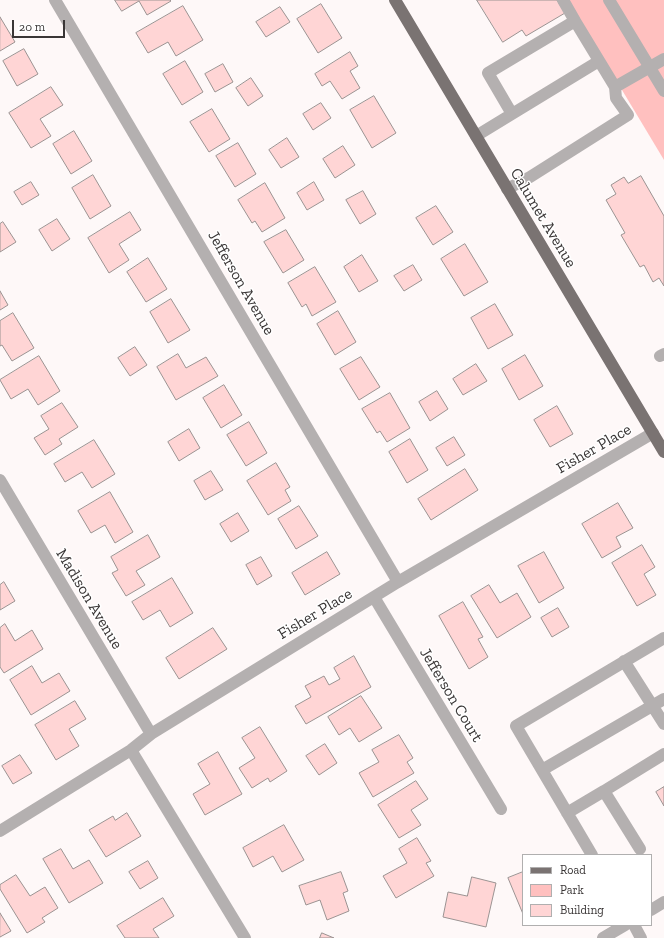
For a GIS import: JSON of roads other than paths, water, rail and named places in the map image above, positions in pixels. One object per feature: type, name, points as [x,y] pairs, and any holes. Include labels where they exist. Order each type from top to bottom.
[{"type":"main road","name":"Calumet Avenue","points":[[395,0],[664,452]]},
{"type":"street","name":"Jefferson Avenue","points":[[56,0],[398,582]]},
{"type":"street","points":[[507,189],[628,115],[616,98],[615,88],[563,0]]},
{"type":"street","points":[[609,0],[664,91]]},
{"type":"street","points":[[512,114],[488,73],[575,21]]},
{"type":"street","points":[[615,88],[664,59]]},
{"type":"street","points":[[476,136],[599,61]]},
{"type":"street","name":"Fisher Place","points":[[0,831],[131,750],[151,734],[398,582],[653,433]]},
{"type":"street","name":"Madison Avenue","points":[[0,480],[151,734]]},
{"type":"street","name":"Jefferson Court","points":[[374,597],[501,809]]},
{"type":"street","points":[[591,854],[516,726],[664,638]]},
{"type":"street","points":[[624,661],[664,724]]},
{"type":"street","points":[[542,770],[664,699]]},
{"type":"street","points":[[131,750],[245,938]]},
{"type":"street","points":[[567,812],[664,754]]},
{"type":"street","points":[[604,791],[640,849]]},
{"type":"street","points":[[652,909],[664,902]]},
{"type":"street","points":[[603,938],[623,926]]},
{"type":"street","points":[[635,926],[642,938]]}]
